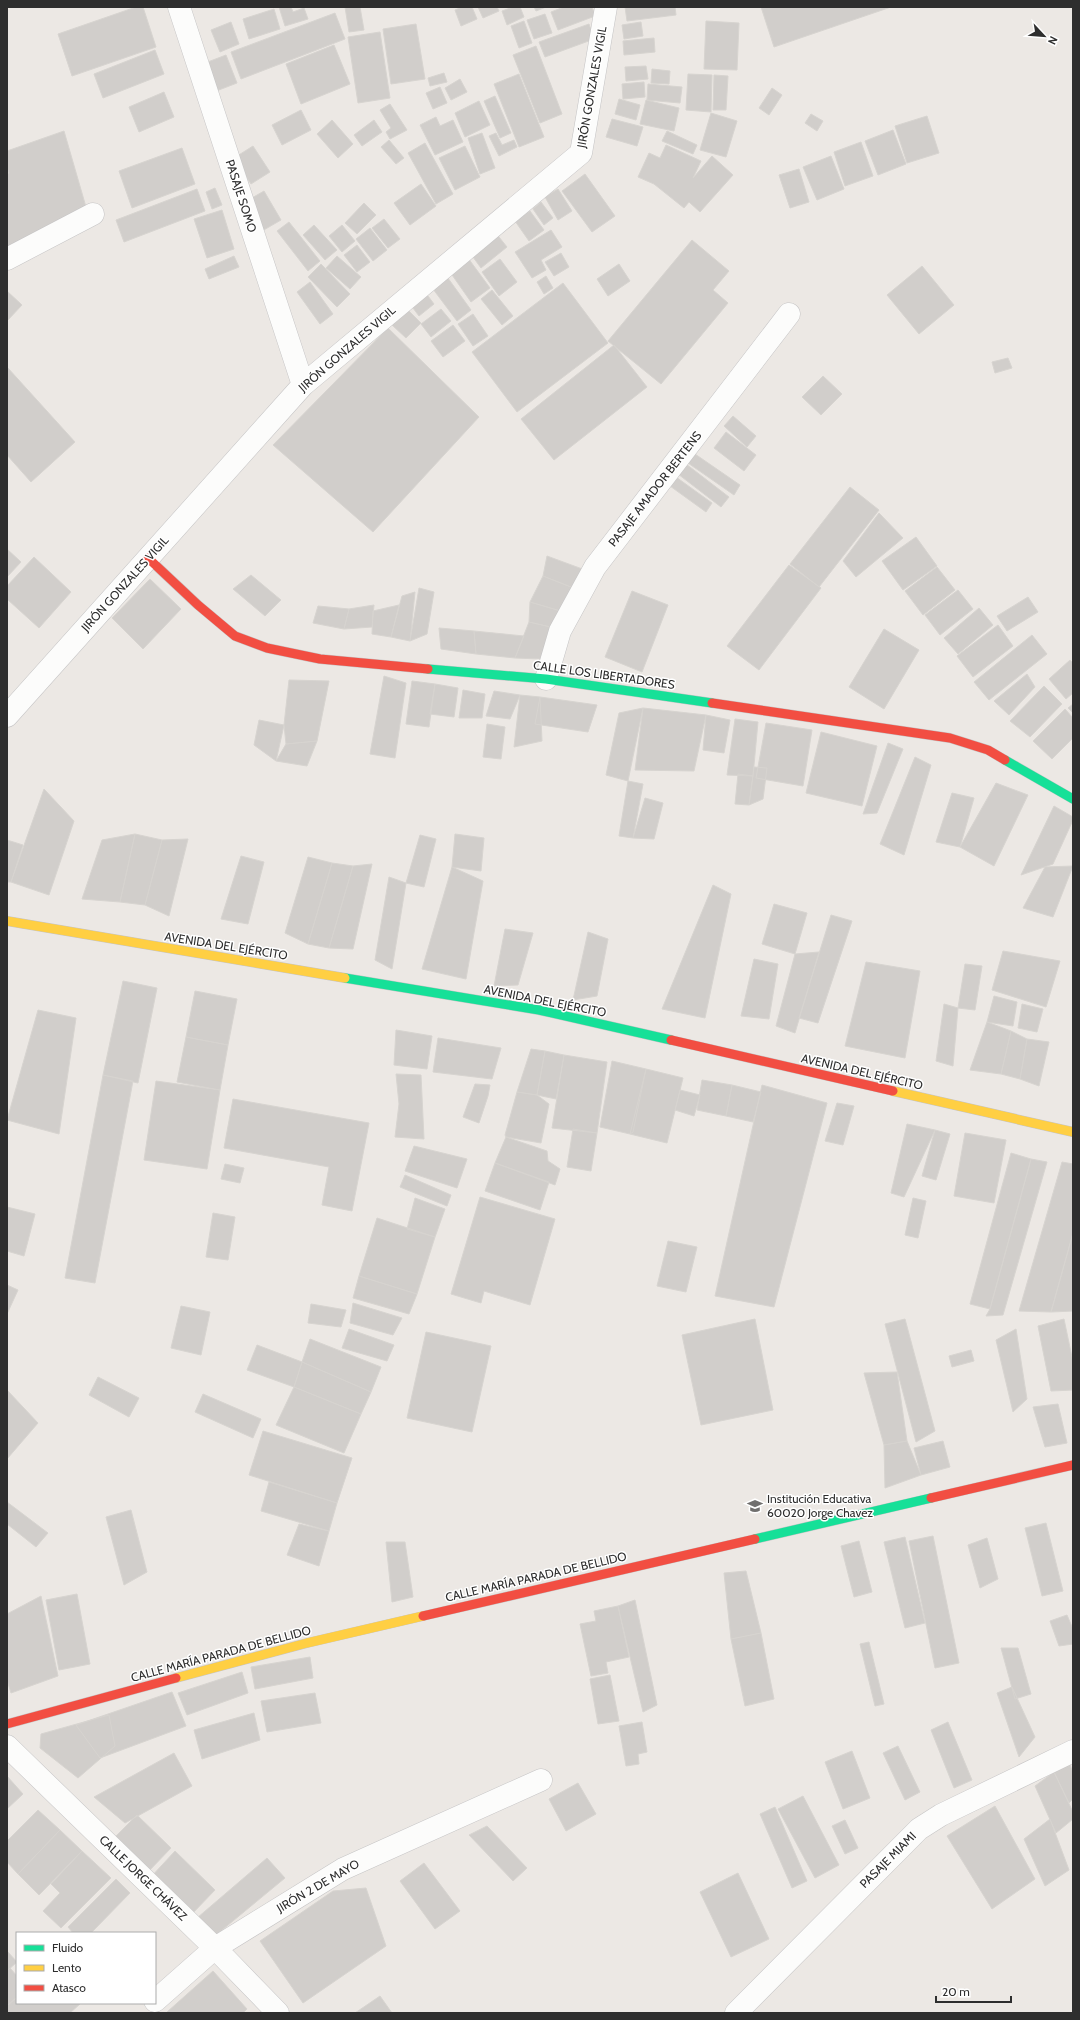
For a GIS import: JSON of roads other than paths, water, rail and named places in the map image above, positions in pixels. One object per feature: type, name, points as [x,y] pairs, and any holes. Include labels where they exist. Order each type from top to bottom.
[{"type":"street","name":"PASAJE SOMO","points":[[179,7],[303,385]]},
{"type":"street","name":"JIRÓN GONZALES VIGIL","points":[[7,716],[303,385],[581,153],[606,7]]},
{"type":"street","points":[[7,259],[93,214]]},
{"type":"street","name":"PASAJE AMADOR BERTENS","points":[[546,679],[560,631],[594,567],[790,314]]},
{"type":"street","name":"CALLE LOS LIBERTADORES","points":[[148,558],[198,605],[235,636],[267,648],[320,659],[546,679],[950,738],[988,750],[1073,799]]},
{"type":"street","name":"AVENIDA DEL EJÉRCITO","points":[[7,921],[539,1010],[1073,1132]]},
{"type":"street","name":"CALLE MARÍA PARADA DE BELLIDO","points":[[7,1724],[307,1643],[1073,1465]]},
{"type":"street","name":"CALLE JORGE CHÁVEZ","points":[[7,1746],[215,1948],[278,2013]]},
{"type":"street","name":"PASAJE MIAMI","points":[[736,2013],[919,1829],[941,1815],[1073,1751]]},
{"type":"street","name":"JIRÓN 2 DE MAYO","points":[[156,2000],[215,1948],[343,1870],[541,1780]]},
{"type":"street","points":[[141,2013],[151,2004]]},
{"type":"place","name":"Institución Educativa 60020 Jorge Chavez","points":[[755,1506]]}]
